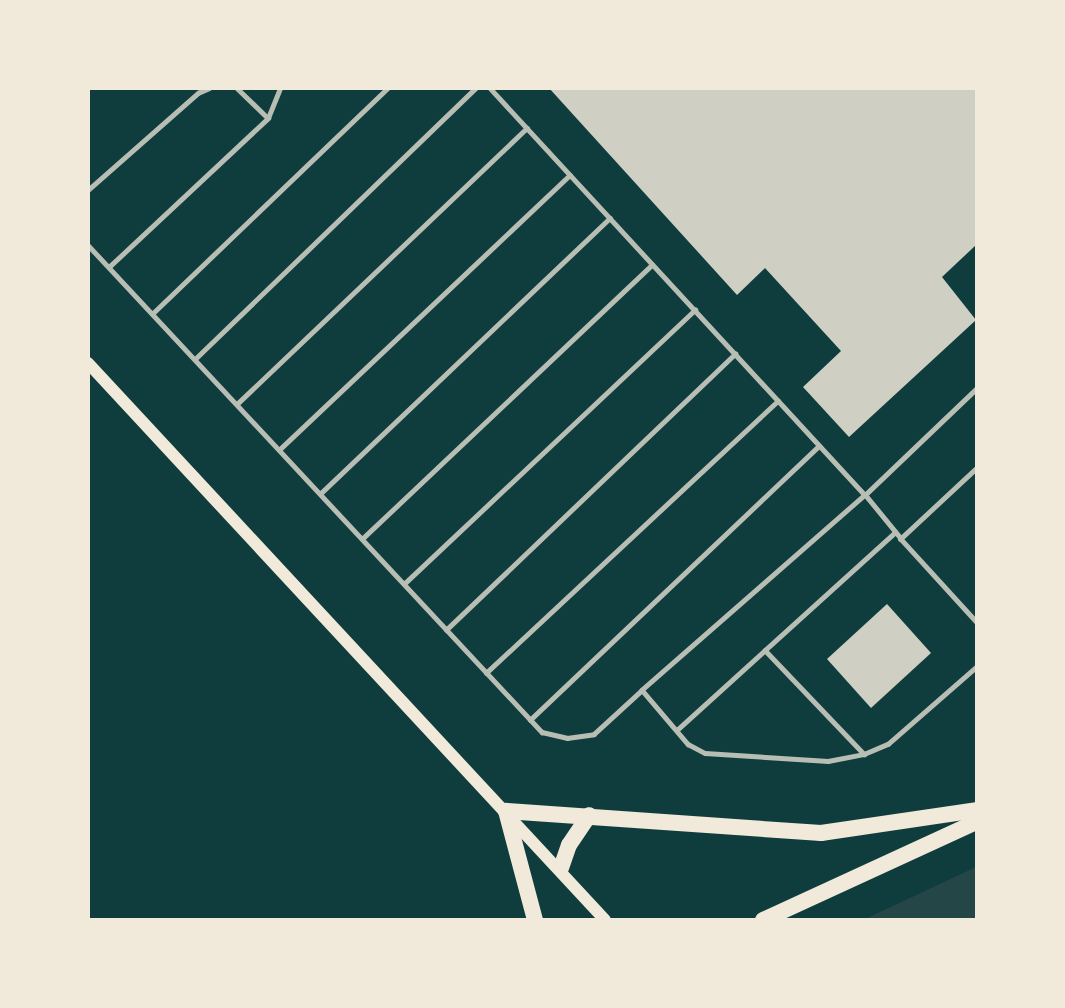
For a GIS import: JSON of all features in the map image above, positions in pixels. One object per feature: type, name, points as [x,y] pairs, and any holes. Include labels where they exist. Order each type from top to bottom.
[{"type":"highway","points":[[535,920],[507,811],[821,833],[976,810]]},
{"type":"highway","points":[[561,868],[569,845],[589,815]]},
{"type":"highway","points":[[763,920],[976,822]]},
{"type":"main road","points":[[88,363],[561,868],[605,920]]},
{"type":"lane","points":[[88,190],[198,93],[209,88]]},
{"type":"lane","points":[[237,88],[268,118]]},
{"type":"lane","points":[[109,267],[268,118],[280,88]]},
{"type":"lane","points":[[152,314],[388,88]]},
{"type":"lane","points":[[195,359],[476,88]]},
{"type":"lane","points":[[490,88],[865,495],[901,539],[976,621]]},
{"type":"lane","points":[[237,404],[527,128]]},
{"type":"lane","points":[[279,450],[570,175]]},
{"type":"lane","points":[[320,494],[610,218]]},
{"type":"lane","points":[[88,245],[530,720],[542,732],[567,738],[594,735],[642,690],[865,495],[976,389]]},
{"type":"lane","points":[[362,539],[652,265]]},
{"type":"lane","points":[[404,584],[695,310]]},
{"type":"lane","points":[[446,630],[735,354]]},
{"type":"lane","points":[[486,672],[778,401]]},
{"type":"lane","points":[[530,720],[819,446]]},
{"type":"lane","points":[[901,539],[976,469]]},
{"type":"lane","points":[[676,730],[895,532]]},
{"type":"lane","points":[[765,650],[864,754]]},
{"type":"lane","points":[[642,690],[676,730],[705,753],[828,761],[864,754],[888,744],[976,667]]},
{"type":"shaded area","points":[[976,867],[976,919],[865,919]]},
{"type":"building","points":[[549,88],[976,88],[976,245],[942,277],[976,320],[849,437],[803,387],[841,351],[765,268],[737,295]]},
{"type":"building","points":[[887,604],[931,653],[871,708],[827,659]]}]
